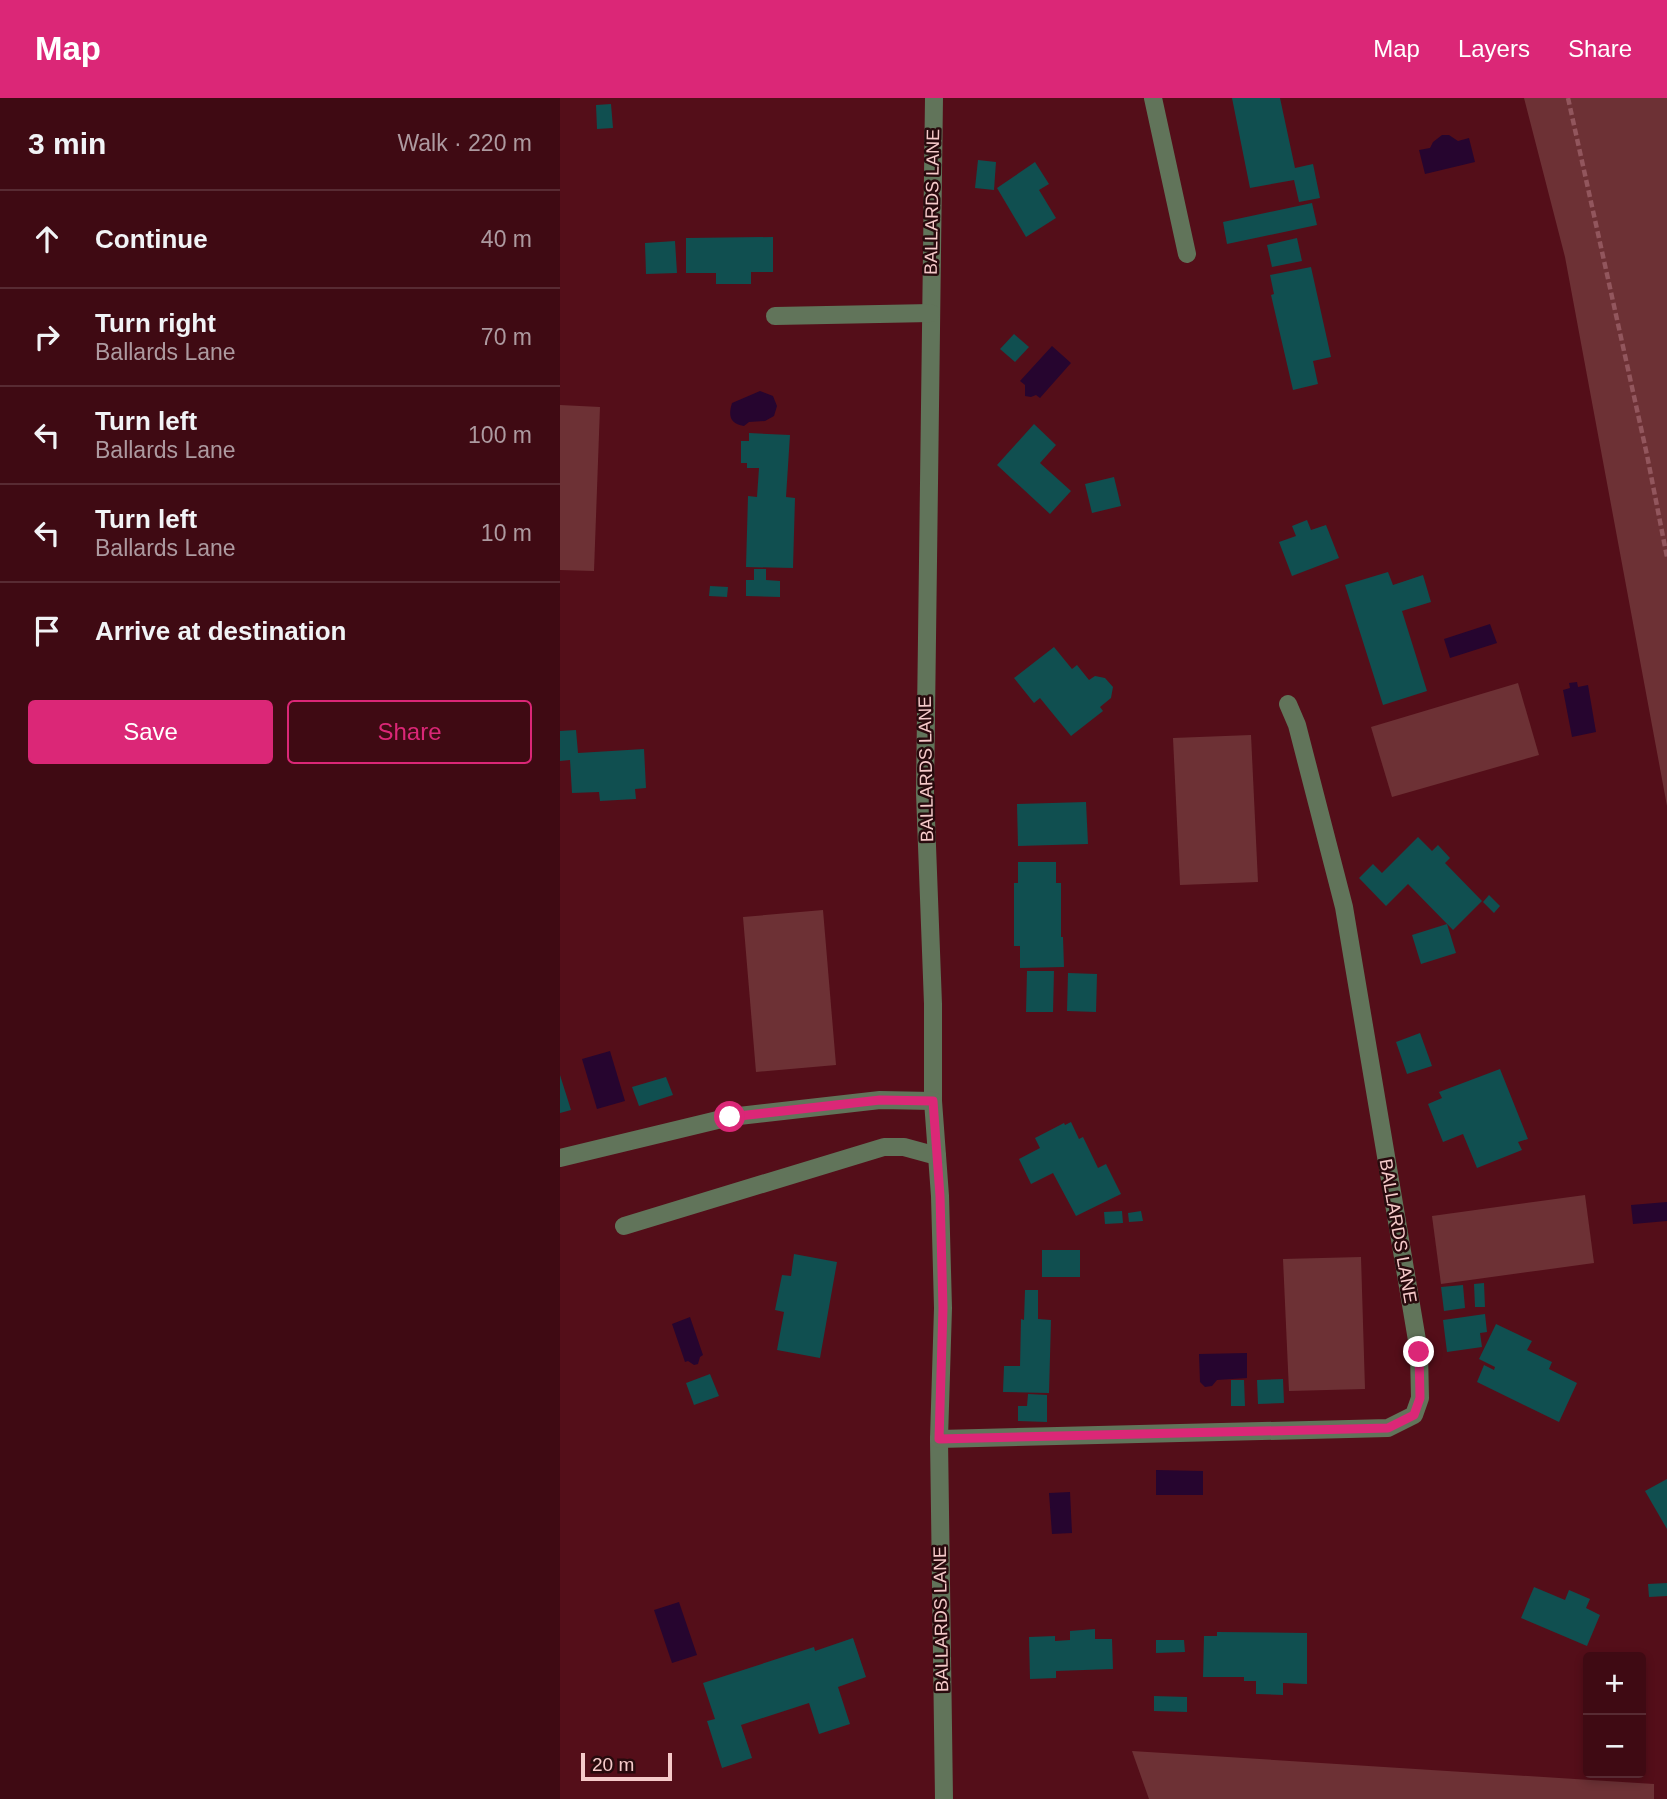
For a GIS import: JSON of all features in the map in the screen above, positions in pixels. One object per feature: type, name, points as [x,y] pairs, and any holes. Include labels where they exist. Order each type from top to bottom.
[{"type":"street","name":"BALLARDS LANE","points":[[934,98],[925,793],[933,1004],[933,1101],[943,1308],[939,1439],[944,1799]]},
{"type":"street","points":[[1153,98],[1187,254]]},
{"type":"street","points":[[775,316],[931,313]]},
{"type":"street","name":"BALLARDS LANE","points":[[939,1439],[1388,1428],[1414,1415],[1420,1398],[1419,1352],[1346,919],[1297,725],[1288,704]]},
{"type":"street","points":[[560,1158],[730,1117],[880,1100],[933,1101]]},
{"type":"street","points":[[624,1226],[884,1147],[904,1147],[937,1156]]},
{"type":"path","points":[[1568,98],[1667,557]]},
{"type":"shaded area","points":[[1524,98],[1667,98],[1667,806],[1565,257]]},
{"type":"shaded area","points":[[1442,135],[1449,135],[1458,141],[1469,138],[1475,162],[1425,174],[1419,150],[1430,148]]},
{"type":"shaded area","points":[[1052,346],[1071,363],[1040,398],[1036,395],[1025,396],[1025,385],[1020,381]]},
{"type":"shaded area","points":[[760,391],[773,396],[777,406],[774,416],[765,421],[749,422],[744,426],[733,421],[730,415],[732,403]]},
{"type":"shaded area","points":[[560,405],[600,407],[594,571],[560,570]]},
{"type":"shaded area","points":[[1490,624],[1497,643],[1450,658],[1444,639]]},
{"type":"shaded area","points":[[1577,682],[1578,687],[1588,685],[1596,732],[1572,737],[1563,690],[1570,688],[1569,683]]},
{"type":"shaded area","points":[[1518,683],[1539,755],[1392,797],[1371,727]]},
{"type":"shaded area","points":[[1251,735],[1258,882],[1180,885],[1173,738]]},
{"type":"shaded area","points":[[823,910],[836,1065],[756,1072],[743,917]]},
{"type":"shaded area","points":[[610,1051],[625,1101],[597,1109],[582,1059]]},
{"type":"shaded area","points":[[1585,1195],[1594,1263],[1441,1284],[1432,1216]]},
{"type":"shaded area","points":[[1667,1202],[1667,1221],[1633,1224],[1631,1205]]},
{"type":"shaded area","points":[[1361,1257],[1365,1389],[1289,1391],[1283,1259]]},
{"type":"shaded area","points":[[690,1317],[703,1355],[698,1364],[694,1365],[685,1362],[672,1324]]},
{"type":"shaded area","points":[[1247,1353],[1247,1378],[1217,1380],[1212,1386],[1205,1387],[1200,1382],[1199,1354]]},
{"type":"shaded area","points":[[1156,1470],[1203,1471],[1203,1495],[1156,1495]]},
{"type":"shaded area","points":[[1070,1492],[1072,1533],[1052,1534],[1049,1493]]},
{"type":"shaded area","points":[[679,1602],[697,1655],[672,1663],[654,1610]]},
{"type":"shaded area","points":[[1132,1751],[1654,1784],[1654,1799],[1149,1799]]},
{"type":"building","points":[[1232,98],[1280,98],[1295,168],[1313,164],[1320,198],[1299,202],[1294,180],[1250,188]]},
{"type":"building","points":[[611,104],[613,128],[597,129],[596,105]]},
{"type":"building","points":[[978,160],[996,162],[994,190],[975,188]]},
{"type":"building","points":[[1035,162],[1049,184],[1039,190],[1056,218],[1026,237],[997,188]]},
{"type":"building","points":[[1312,203],[1317,225],[1227,244],[1223,222]]},
{"type":"building","points":[[773,237],[773,272],[751,272],[751,284],[716,284],[716,273],[686,273],[686,238]]},
{"type":"building","points":[[1297,238],[1302,261],[1272,267],[1267,245]]},
{"type":"building","points":[[675,241],[677,273],[646,274],[645,243]]},
{"type":"building","points":[[1311,267],[1331,357],[1313,361],[1318,384],[1293,390],[1271,295],[1274,294],[1270,275]]},
{"type":"building","points":[[1014,334],[1029,347],[1015,362],[1000,349]]},
{"type":"building","points":[[1034,424],[1056,445],[1040,463],[1071,491],[1050,514],[997,465]]},
{"type":"building","points":[[749,433],[790,435],[786,497],[795,498],[793,568],[746,567],[748,496],[757,497],[759,468],[747,468],[747,463],[741,463],[741,441],[749,441]]},
{"type":"building","points":[[1114,477],[1121,506],[1092,513],[1085,484]]},
{"type":"building","points":[[1307,520],[1311,530],[1326,525],[1339,558],[1292,576],[1279,542],[1296,536],[1292,526]]},
{"type":"building","points":[[754,569],[766,569],[766,580],[780,581],[780,597],[746,596],[746,580],[754,580]]},
{"type":"building","points":[[1388,572],[1393,585],[1423,575],[1431,602],[1402,611],[1427,691],[1383,705],[1345,585]]},
{"type":"building","points":[[710,586],[728,587],[727,597],[709,596]]},
{"type":"building","points":[[1054,647],[1072,669],[1077,665],[1089,680],[1095,676],[1105,678],[1113,687],[1111,698],[1100,707],[1103,711],[1071,736],[1040,698],[1034,703],[1014,678]]},
{"type":"building","points":[[576,730],[578,753],[644,749],[646,788],[635,789],[636,799],[600,801],[599,792],[572,793],[570,760],[560,761],[560,731]]},
{"type":"building","points":[[1086,802],[1088,844],[1018,846],[1017,804]]},
{"type":"building","points":[[1418,837],[1432,851],[1438,845],[1450,858],[1445,863],[1482,901],[1453,930],[1408,884],[1386,906],[1359,878],[1373,864],[1382,873]]},
{"type":"building","points":[[1018,862],[1056,862],[1056,883],[1061,883],[1064,967],[1020,968],[1020,946],[1014,946],[1014,883],[1018,883]]},
{"type":"building","points":[[1489,895],[1500,906],[1494,913],[1483,902]]},
{"type":"building","points":[[1447,924],[1456,953],[1421,964],[1412,935]]},
{"type":"building","points":[[1027,971],[1054,971],[1053,1012],[1026,1012]]},
{"type":"building","points":[[1068,973],[1097,974],[1096,1012],[1067,1011]]},
{"type":"building","points":[[1420,1033],[1432,1066],[1407,1074],[1396,1042]]},
{"type":"building","points":[[1500,1069],[1528,1139],[1518,1142],[1522,1150],[1477,1168],[1463,1134],[1443,1142],[1428,1104],[1442,1098],[1439,1092]]},
{"type":"building","points":[[560,1075],[571,1110],[560,1113]]},
{"type":"building","points":[[666,1077],[673,1095],[639,1106],[632,1087]]},
{"type":"building","points":[[1071,1122],[1079,1139],[1083,1137],[1098,1168],[1106,1164],[1121,1194],[1076,1216],[1053,1173],[1031,1184],[1019,1159],[1040,1148],[1035,1138]]},
{"type":"building","points":[[1122,1211],[1123,1223],[1105,1224],[1104,1212]]},
{"type":"building","points":[[1141,1211],[1143,1221],[1129,1222],[1128,1213]]},
{"type":"building","points":[[1042,1250],[1080,1250],[1080,1277],[1042,1277]]},
{"type":"building","points":[[794,1254],[837,1262],[820,1358],[777,1350],[784,1312],[775,1310],[782,1275],[791,1276]]},
{"type":"building","points":[[1484,1283],[1485,1307],[1475,1307],[1474,1284]]},
{"type":"building","points":[[1463,1285],[1465,1308],[1444,1311],[1441,1287]]},
{"type":"building","points":[[1025,1290],[1038,1290],[1038,1319],[1051,1320],[1049,1393],[1003,1392],[1004,1366],[1020,1366]]},
{"type":"building","points":[[1485,1314],[1487,1332],[1480,1333],[1482,1347],[1447,1352],[1443,1320]]},
{"type":"building","points":[[1496,1324],[1532,1341],[1527,1350],[1552,1362],[1549,1369],[1577,1383],[1559,1422],[1477,1382],[1484,1365],[1494,1370],[1495,1367],[1479,1359]]},
{"type":"building","points":[[710,1374],[719,1396],[694,1405],[686,1383]]},
{"type":"building","points":[[1283,1379],[1284,1403],[1258,1404],[1257,1380]]},
{"type":"building","points":[[1231,1380],[1244,1380],[1245,1406],[1231,1406]]},
{"type":"building","points":[[1028,1394],[1047,1395],[1047,1422],[1018,1421],[1018,1406],[1027,1406]]},
{"type":"building","points":[[1667,1479],[1667,1529],[1645,1491]]},
{"type":"building","points":[[1667,1583],[1667,1596],[1649,1597],[1648,1584]]},
{"type":"building","points":[[1534,1587],[1565,1600],[1569,1590],[1590,1599],[1586,1608],[1600,1615],[1587,1646],[1521,1618]]},
{"type":"building","points":[[1095,1629],[1095,1639],[1112,1639],[1113,1669],[1056,1671],[1056,1678],[1030,1679],[1029,1637],[1055,1636],[1055,1641],[1070,1640],[1070,1631]]},
{"type":"building","points":[[1217,1632],[1307,1633],[1307,1684],[1283,1683],[1283,1695],[1256,1694],[1256,1681],[1244,1681],[1244,1677],[1203,1677],[1204,1636],[1217,1636]]},
{"type":"building","points":[[853,1638],[866,1677],[838,1687],[850,1724],[819,1734],[809,1703],[741,1725],[752,1758],[722,1768],[707,1721],[715,1719],[703,1683],[814,1647],[815,1651]]},
{"type":"building","points":[[1156,1640],[1184,1640],[1185,1652],[1156,1653]]},
{"type":"building","points":[[1154,1696],[1187,1697],[1187,1712],[1154,1711]]},
{"type":"route","points":[[730,1117],[880,1100],[933,1101],[940,1196],[943,1308],[939,1439],[1388,1428],[1414,1415],[1420,1398],[1419,1352]]}]
